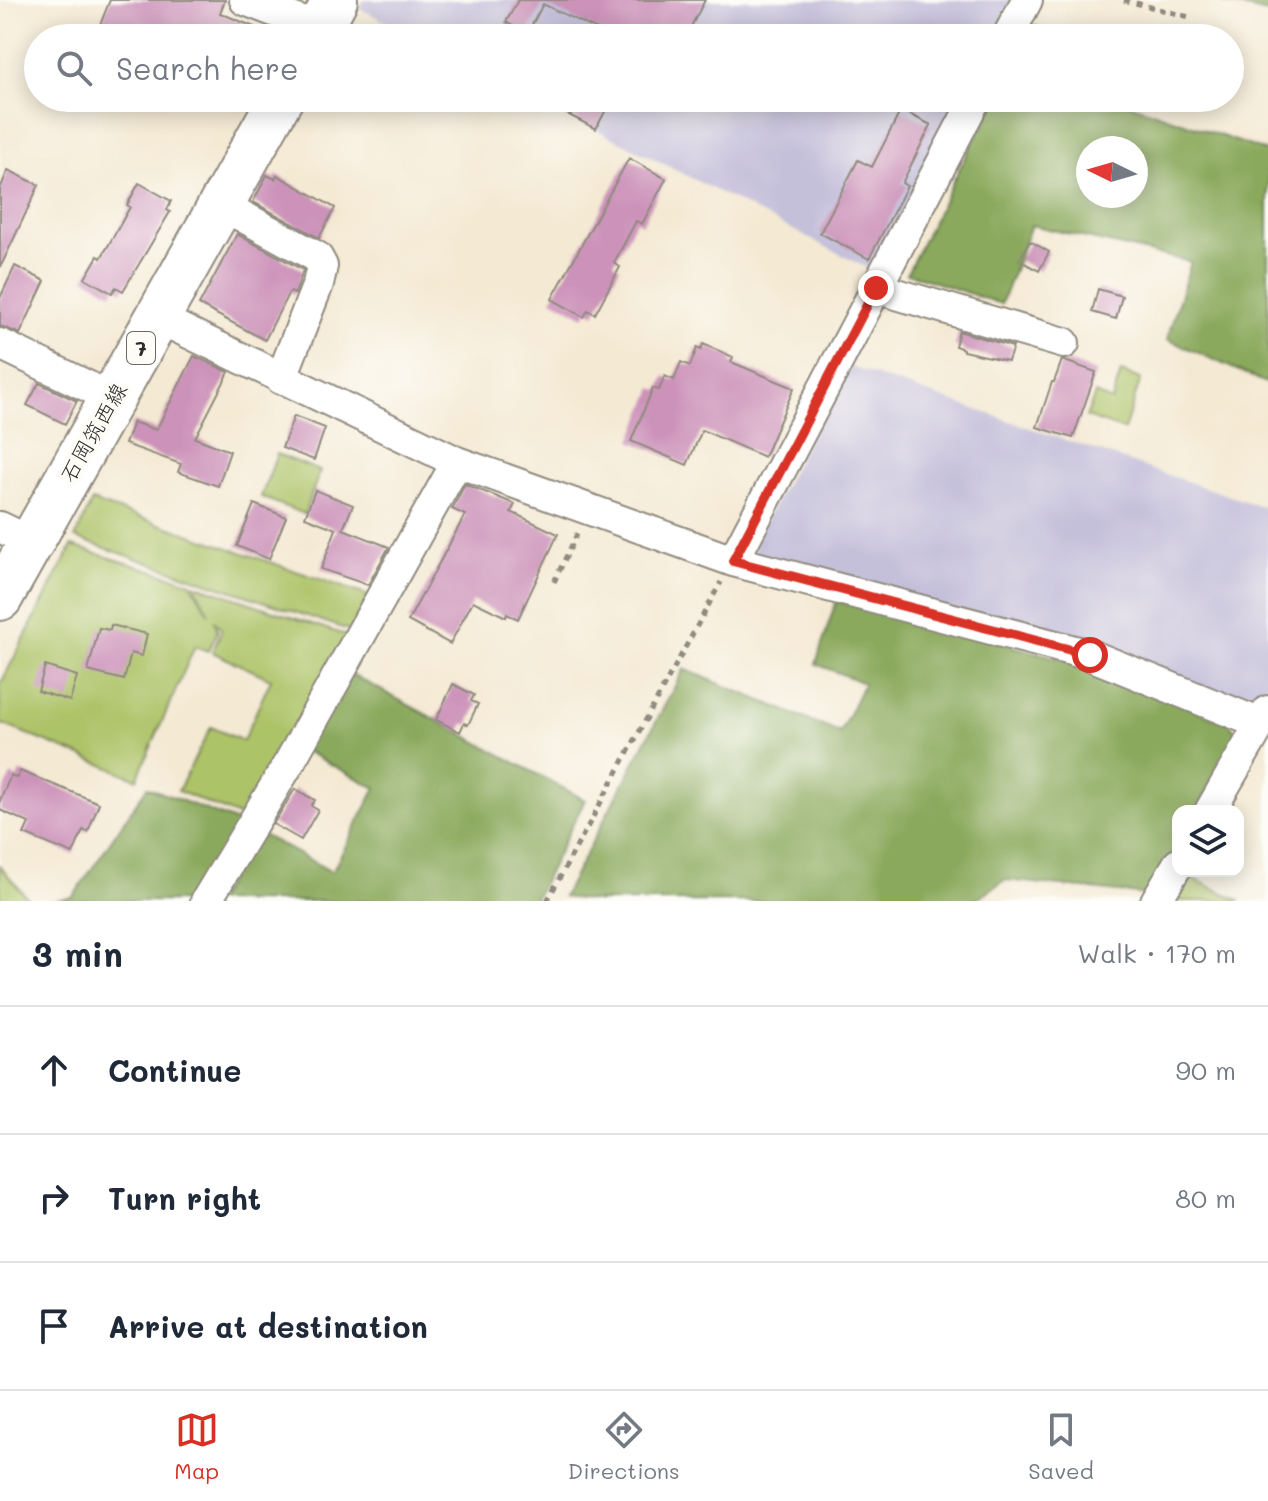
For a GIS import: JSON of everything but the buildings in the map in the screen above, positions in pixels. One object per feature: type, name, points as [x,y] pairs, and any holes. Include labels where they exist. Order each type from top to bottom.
[{"type":"main road","name":"石岡筑西線","points":[[0,598],[16,534],[112,398],[273,112]]},
{"type":"street","points":[[245,0],[323,22]]},
{"type":"street","points":[[1014,24],[1027,0]]},
{"type":"street","points":[[733,561],[969,112]]},
{"type":"street","points":[[222,205],[317,257],[322,266],[281,379]]},
{"type":"street","points":[[876,288],[1064,343]]},
{"type":"street","points":[[158,318],[457,462],[733,561],[1090,655],[1265,717],[1214,805]]},
{"type":"street","points":[[0,344],[112,398]]},
{"type":"street","points":[[206,901],[289,763],[457,462]]},
{"type":"street","points":[[1156,901],[1172,874]]},
{"type":"path","points":[[1124,0],[1193,18]]},
{"type":"path","points":[[554,582],[589,509]]},
{"type":"path","points":[[547,901],[733,561]]},
{"type":"shaded area","points":[[364,0],[1017,0],[1004,24],[390,24],[359,8]]},
{"type":"shaded area","points":[[562,112],[959,112],[875,272]]},
{"type":"shaded area","points":[[848,366],[1268,509],[1268,682],[1261,695],[1235,704],[755,553],[754,542]]},
{"type":"green space","points":[[1211,0],[1268,0],[1268,13]]},
{"type":"green space","points":[[988,112],[1152,112],[1268,152],[1268,384],[1167,339],[1191,262],[1031,225],[1001,304],[907,273]]},
{"type":"green space","points":[[1121,372],[1141,379],[1124,430],[1086,417],[1095,394],[1112,401]]},
{"type":"green space","points":[[277,454],[320,471],[304,514],[261,497]]},
{"type":"green space","points":[[92,501],[372,597],[352,631],[75,538]]},
{"type":"green space","points":[[72,546],[190,582],[209,614],[194,584],[348,636],[243,818],[178,791],[211,727],[243,741],[271,679],[212,652],[222,630],[214,620],[218,631],[208,651],[195,646],[137,779],[0,723],[0,685]]},
{"type":"green space","points":[[836,601],[1090,666],[1230,724],[1240,736],[1201,805],[1172,805],[1172,854],[1147,895],[1005,880],[973,901],[596,901],[563,897],[684,669],[840,733],[864,683],[816,664]]},
{"type":"green space","points":[[349,673],[585,800],[534,901],[216,901],[257,832],[332,872],[376,788],[305,751]]},
{"type":"green space","points":[[147,787],[245,825],[197,901],[49,901],[73,897]]},
{"type":"green space","points":[[0,866],[30,901],[0,901]]},
{"type":"green space","points":[[1191,878],[1241,901],[1178,901]]},
{"type":"route","points":[[876,288],[733,561],[1090,655]]}]
